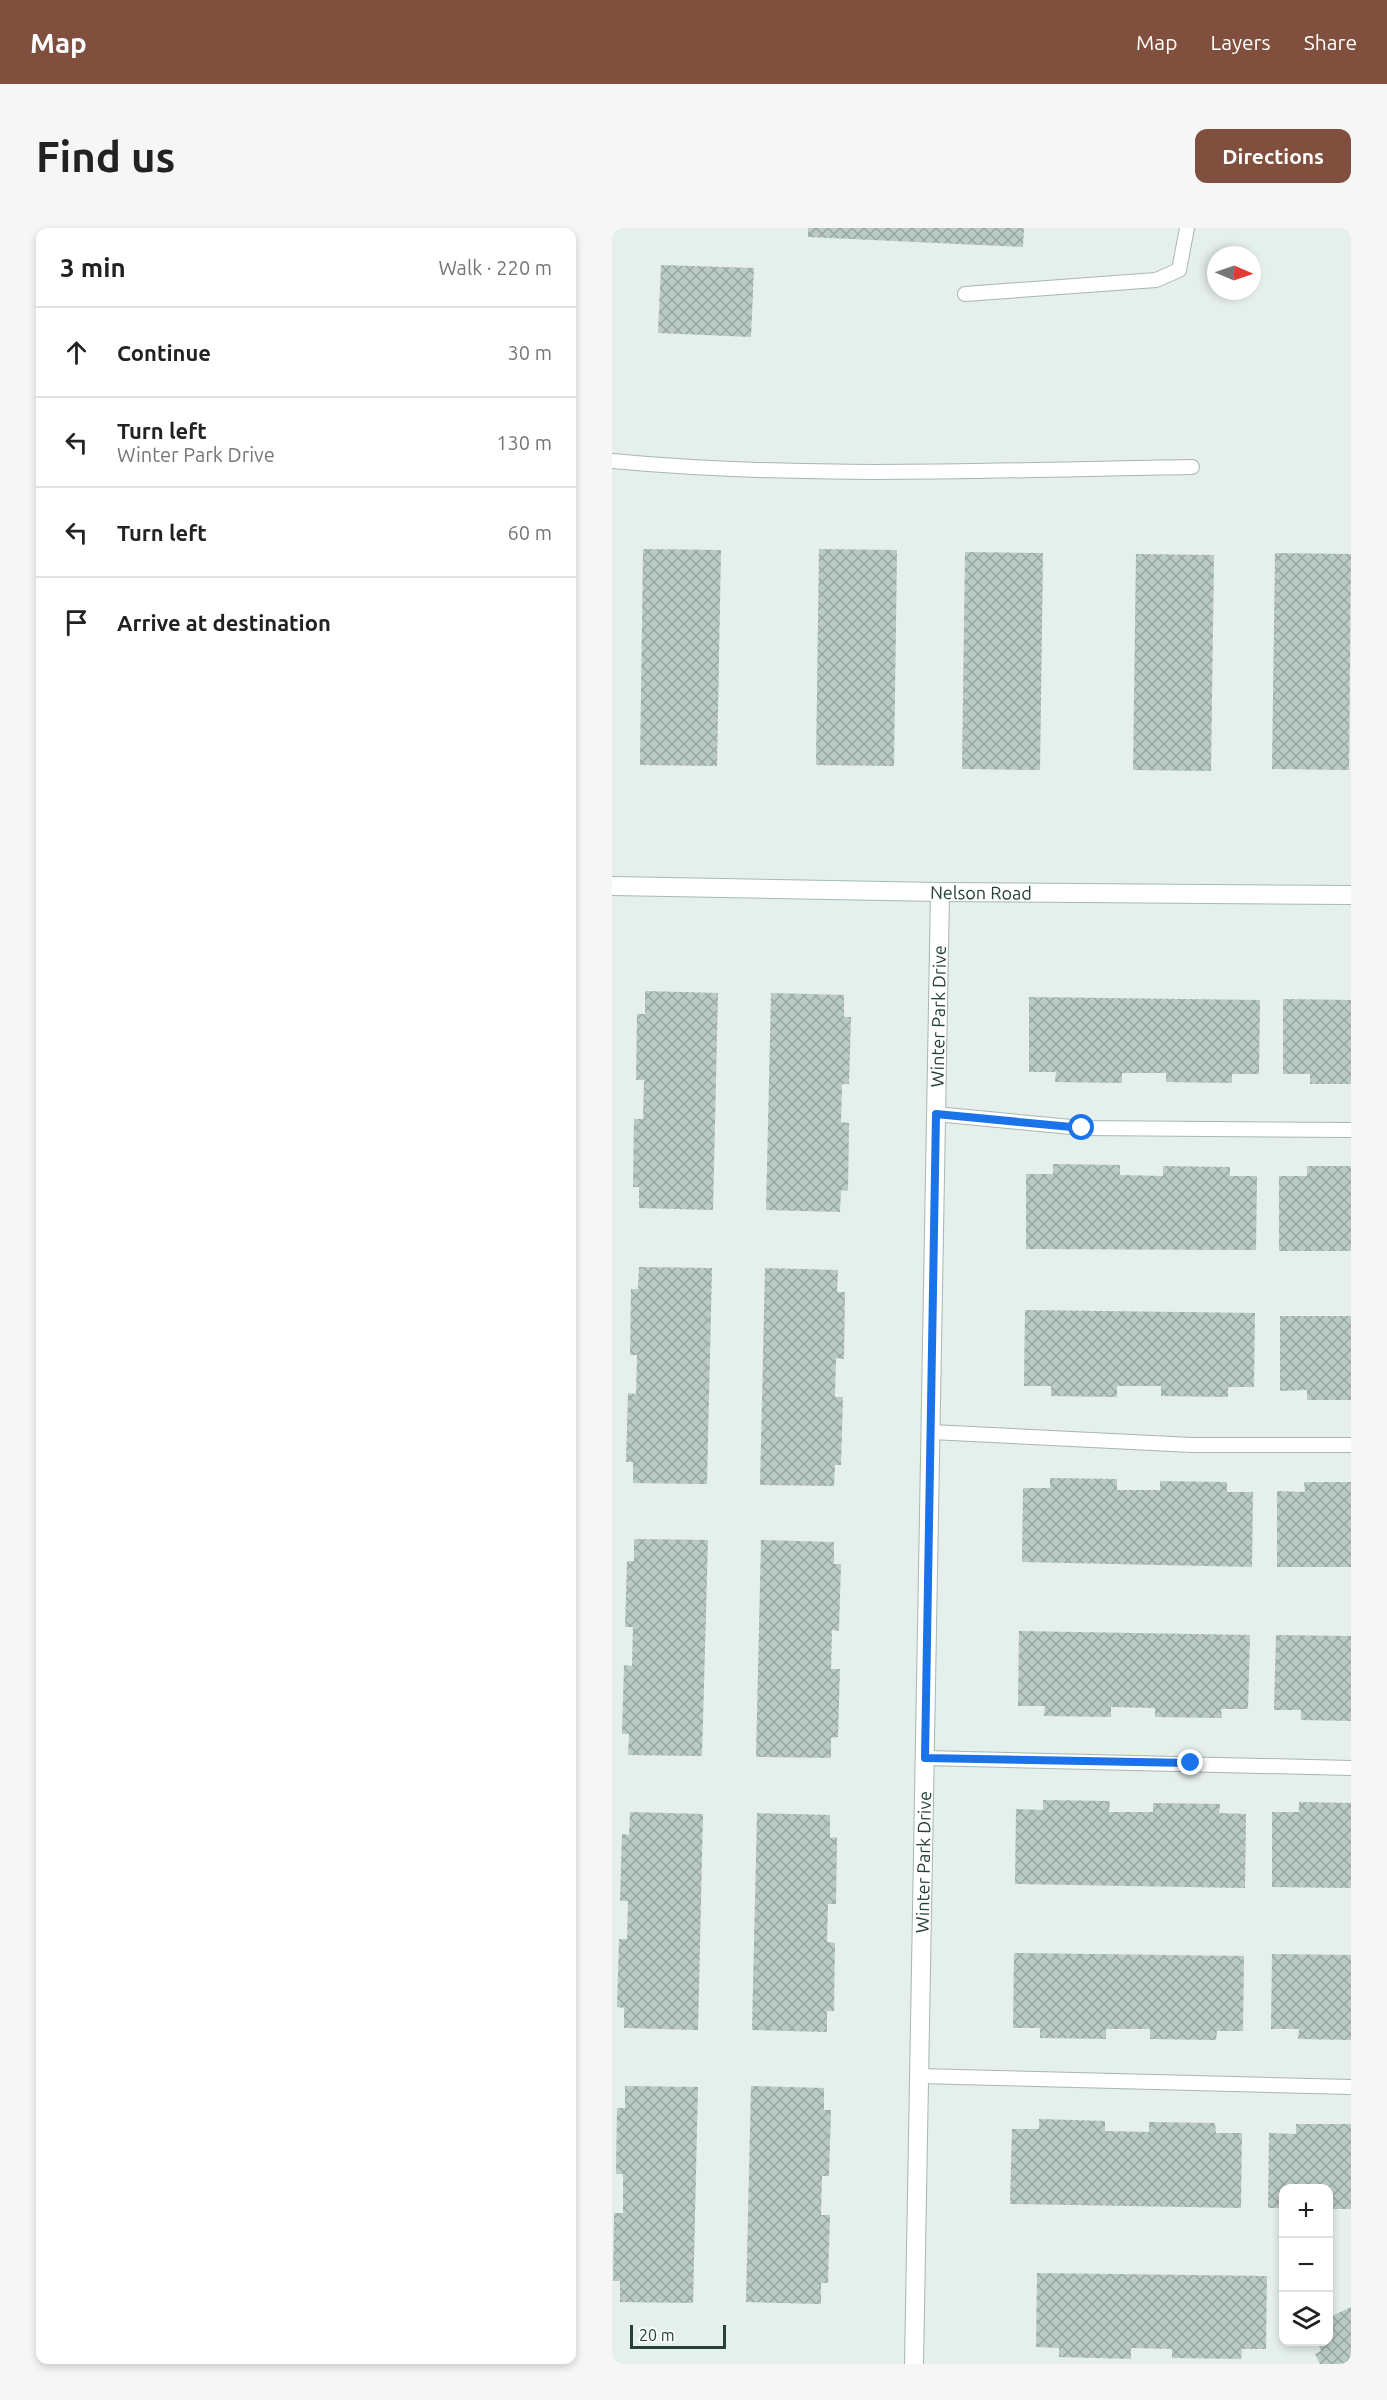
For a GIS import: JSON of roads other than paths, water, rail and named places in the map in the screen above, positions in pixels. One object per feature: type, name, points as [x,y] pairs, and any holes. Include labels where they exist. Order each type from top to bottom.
[{"type":"street","name":"Nelson Road","points":[[612,886],[940,892],[1351,895]]},
{"type":"street","name":"Winter Park Drive","points":[[914,2364],[940,892]]},
{"type":"lane","points":[[965,294],[1156,280],[1179,270],[1187,228]]},
{"type":"lane","points":[[612,460],[682,467],[887,472],[1192,467]]},
{"type":"lane","points":[[936,1114],[1082,1128],[1351,1130]]},
{"type":"lane","points":[[931,1432],[1192,1445],[1351,1445]]},
{"type":"lane","points":[[925,1758],[1351,1768]]},
{"type":"lane","points":[[919,2076],[1351,2087]]}]
